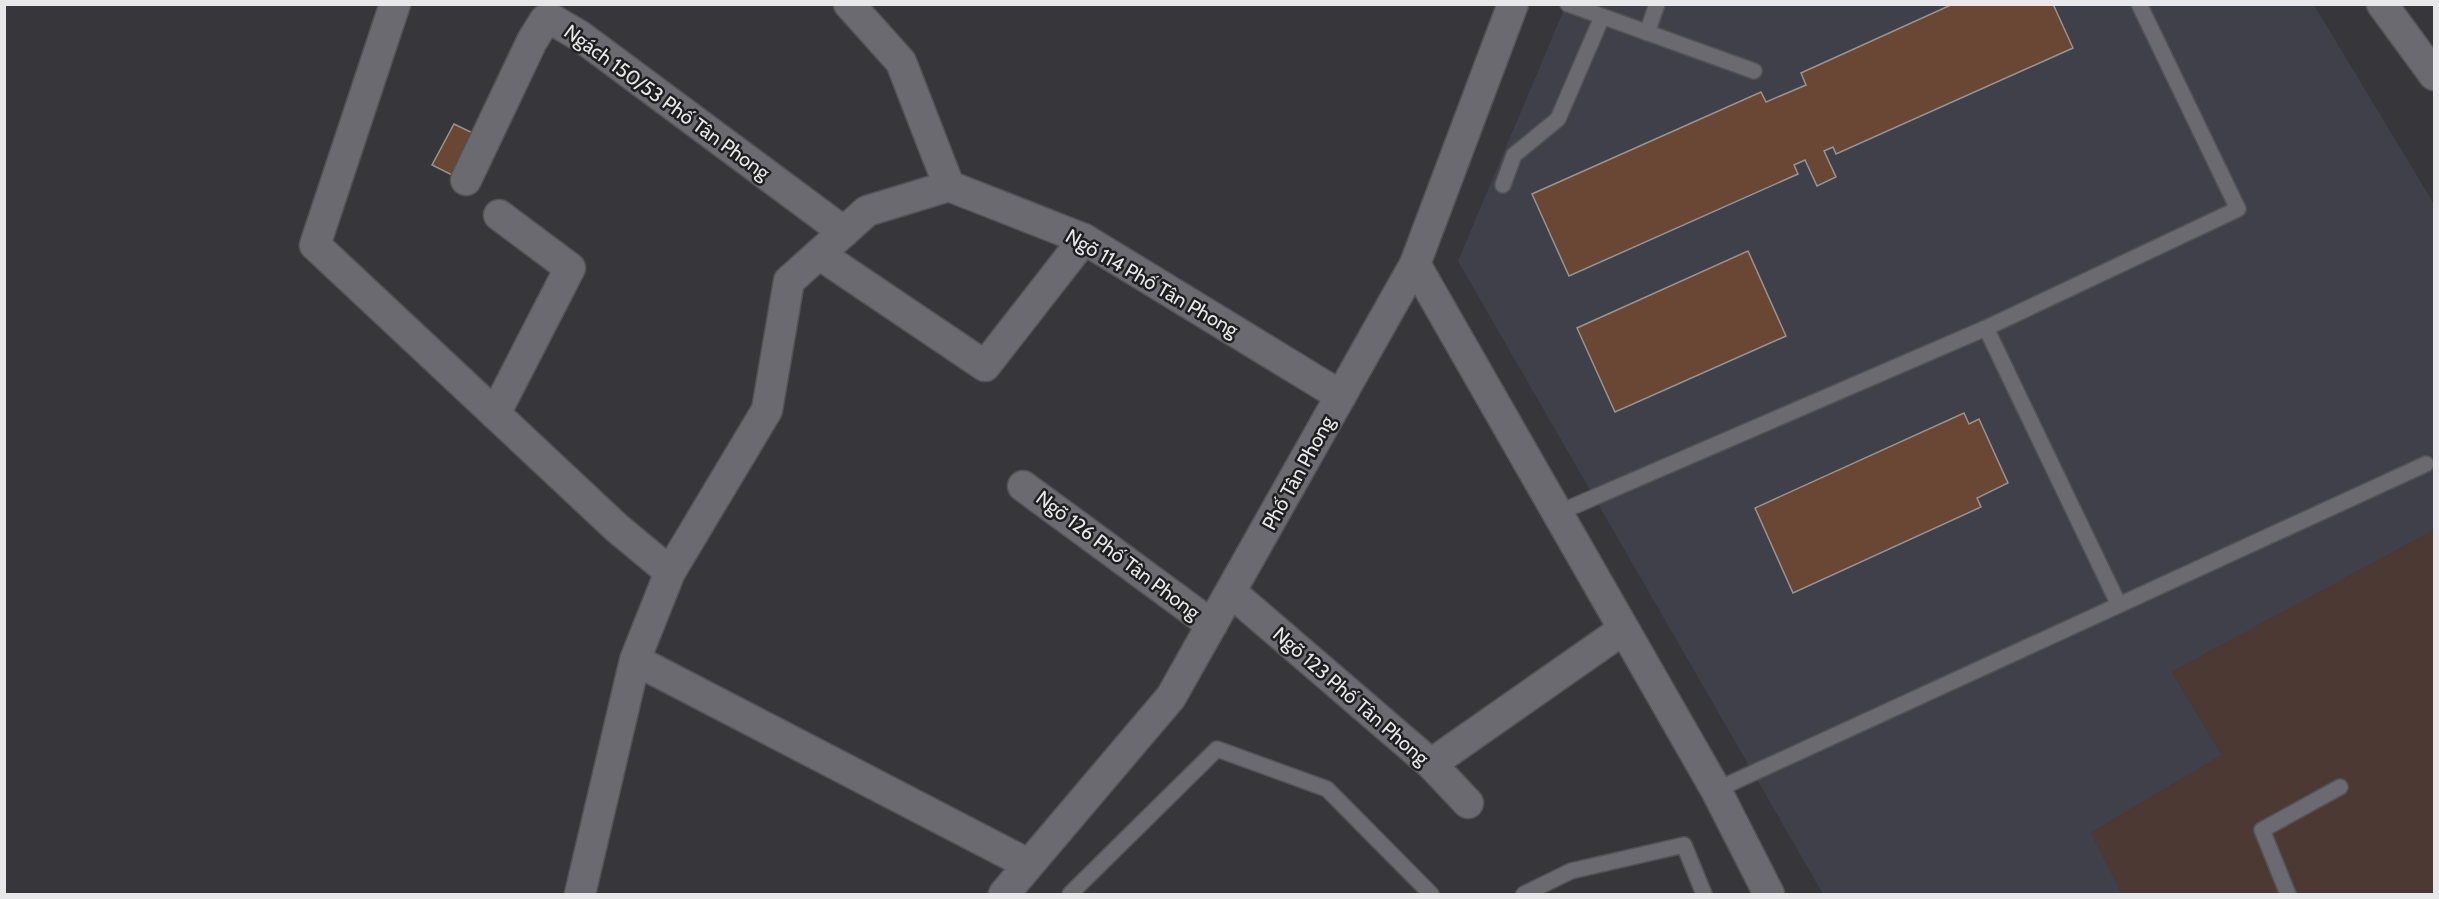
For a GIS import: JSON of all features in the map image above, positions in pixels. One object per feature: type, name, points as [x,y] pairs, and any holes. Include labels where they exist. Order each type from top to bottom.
[{"type":"street","points":[[395,4],[315,245],[617,528],[670,572]]},
{"type":"street","points":[[580,894],[635,660],[670,572],[767,410],[789,281],[867,211],[949,186],[901,62],[849,4]]},
{"type":"street","name":"Phố Tân Phong","points":[[1004,894],[1171,697],[1416,264],[1513,4]]},
{"type":"street","points":[[2382,4],[2434,75]]},
{"type":"street","name":"Ngách 150/53 Phố Tân Phong","points":[[466,180],[532,41],[545,20],[551,19],[580,36],[844,232]]},
{"type":"street","name":"Ngõ 114 Phố Tân Phong","points":[[949,186],[1084,239],[1341,396]]},
{"type":"street","points":[[495,414],[570,268],[499,215]]},
{"type":"street","points":[[819,254],[986,366],[1084,239]]},
{"type":"street","points":[[1416,264],[1716,790],[1769,894]]},
{"type":"street","name":"Ngõ 126 Phố Tân Phong","points":[[1023,486],[1212,625]]},
{"type":"street","name":"Ngõ 123 Phố Tân Phong","points":[[1231,592],[1431,764],[1468,803]]},
{"type":"street","points":[[1431,764],[1624,629]]},
{"type":"street","points":[[635,660],[1028,864]]},
{"type":"lane","points":[[1568,4],[1754,71]]},
{"type":"lane","points":[[1647,33],[1657,4]]},
{"type":"lane","points":[[1558,513],[1986,328],[2238,209],[2139,4]]},
{"type":"lane","points":[[1503,185],[1514,155],[1558,119],[1602,16]]},
{"type":"lane","points":[[1986,328],[2119,605]]},
{"type":"lane","points":[[1716,790],[2426,464]]},
{"type":"lane","points":[[1070,894],[1217,748],[1327,789],[1431,894]]},
{"type":"lane","points":[[2288,894],[2262,831],[2340,787]]},
{"type":"lane","points":[[1524,894],[1571,871],[1684,845],[1704,894]]},
{"type":"shaded area","points":[[1566,5],[2314,5],[2434,204],[2434,530],[2172,672],[2222,755],[2091,833],[2122,894],[1823,894],[1458,261]]},
{"type":"shaded area","points":[[2434,530],[2434,894],[2122,894],[2091,833],[2222,755],[2172,672]]},
{"type":"building","points":[[1953,4],[2053,4],[2073,48],[1836,154],[1833,147],[1824,151],[1836,177],[1817,186],[1805,160],[1794,165],[1798,174],[1569,276],[1532,194],[1761,92],[1766,102],[1806,85],[1801,73]]},
{"type":"building","points":[[454,124],[479,136],[458,178],[432,165]]},
{"type":"building","points":[[1748,251],[1786,336],[1615,412],[1577,328]]},
{"type":"building","points":[[1964,413],[1969,424],[1979,419],[2008,483],[1977,498],[1981,507],[1793,593],[1755,508]]}]
